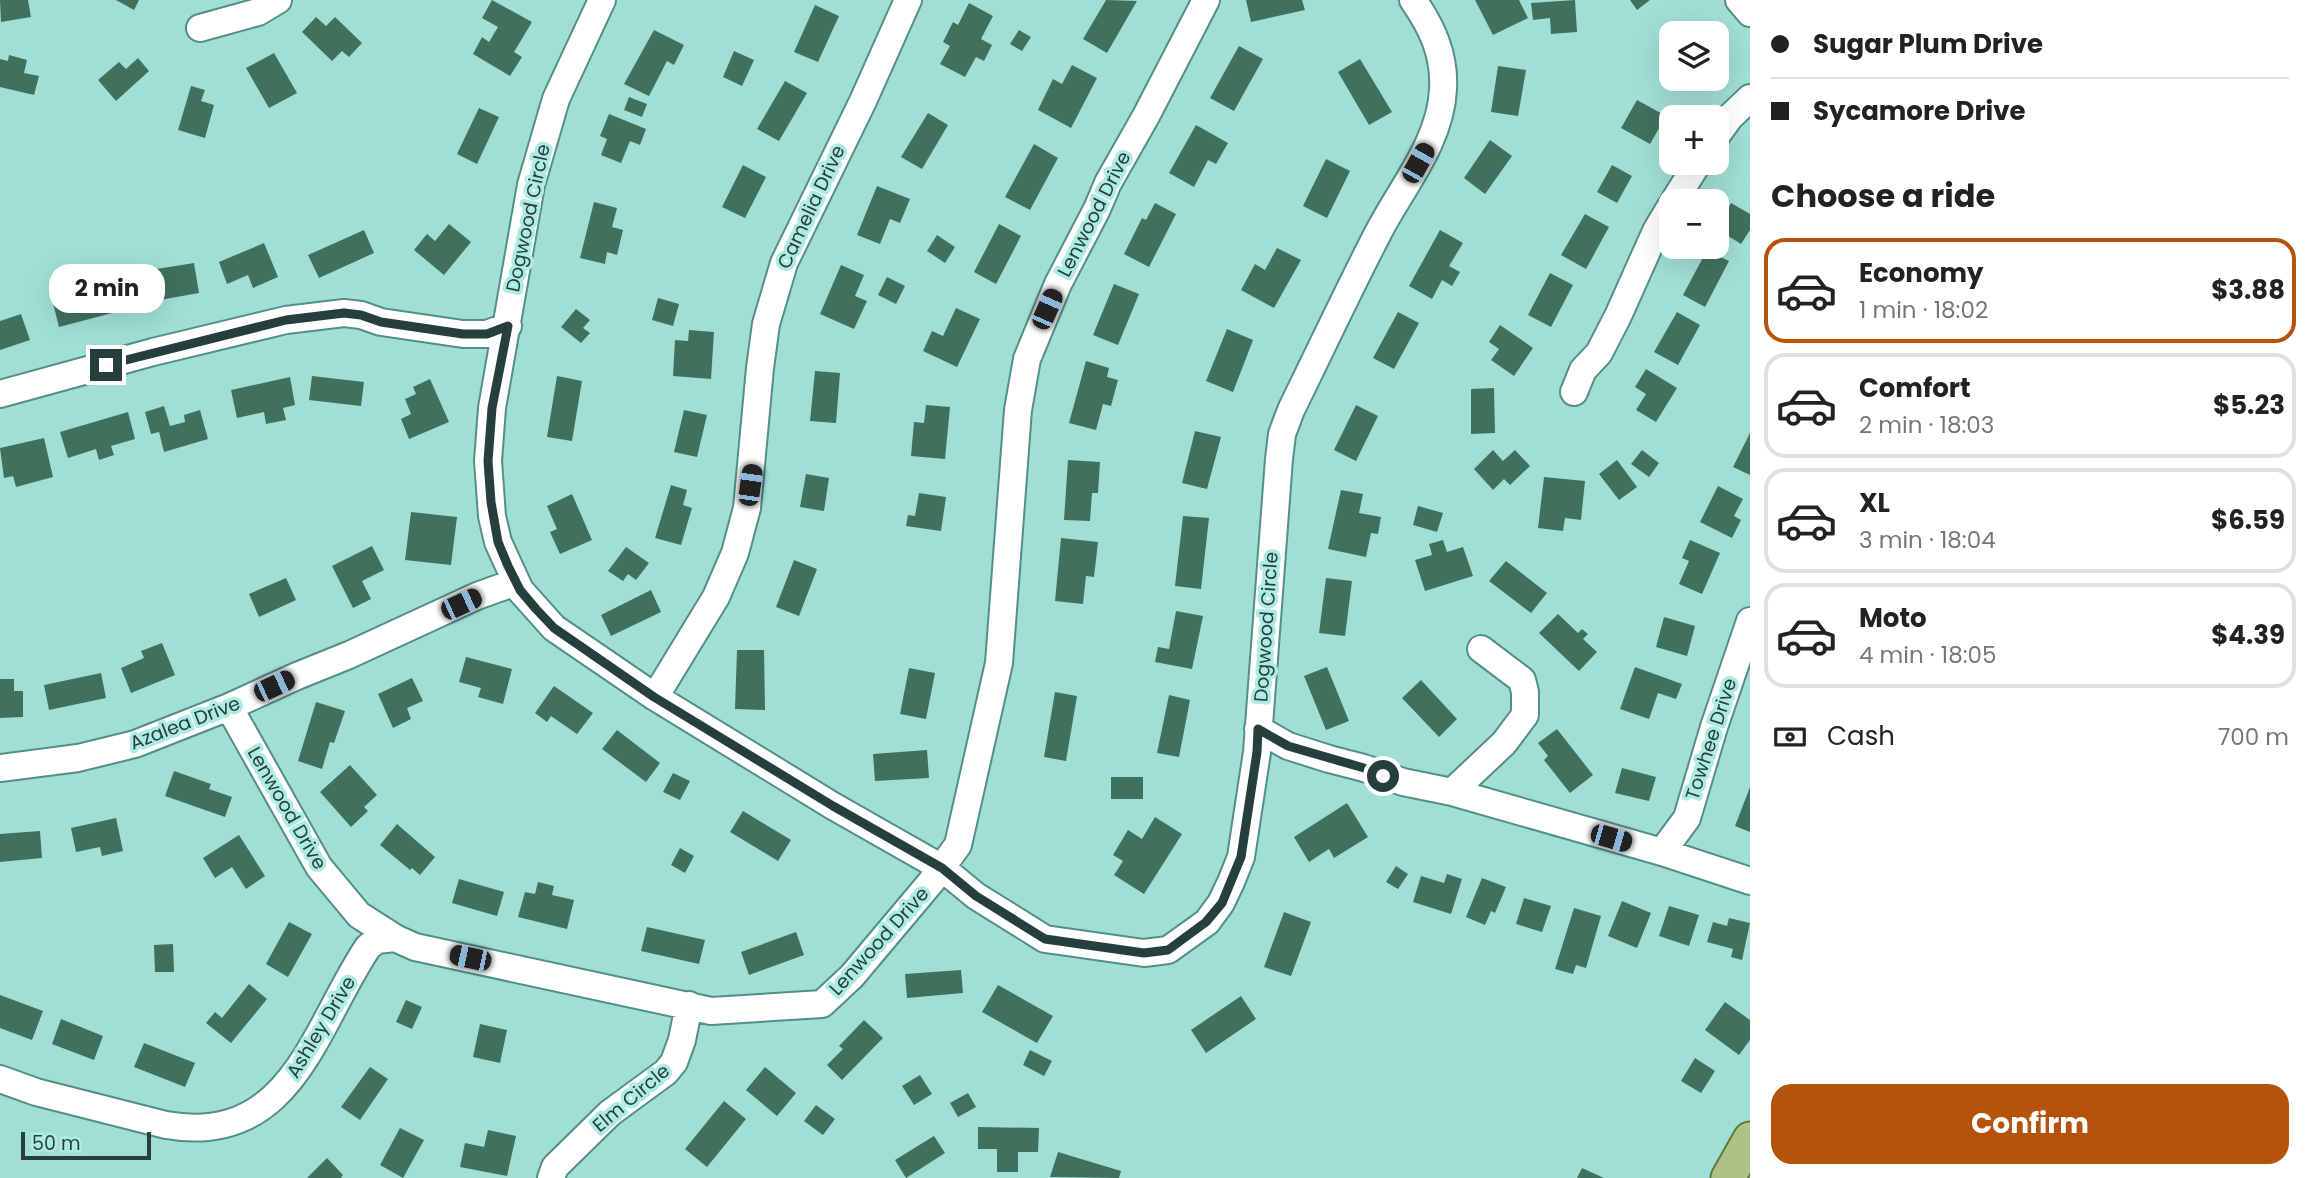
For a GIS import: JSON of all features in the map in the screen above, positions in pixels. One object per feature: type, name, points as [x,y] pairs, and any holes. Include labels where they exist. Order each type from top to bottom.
[{"type":"main road","points":[[1728,1178],[1750,1139]]},
{"type":"street","points":[[200,28],[258,12],[278,0]]},
{"type":"street","name":"Dogwood Circle","points":[[602,0],[560,90],[531,185],[492,408],[488,461],[492,516],[498,542],[516,582],[554,628],[654,697],[833,806],[942,868],[976,896],[1045,939],[1144,953],[1168,950],[1206,922],[1222,903],[1241,857],[1257,752],[1282,434],[1291,410],[1378,233],[1431,139],[1444,90],[1443,64],[1436,40],[1413,0]]},
{"type":"street","name":"Camelia Drive","points":[[654,697],[716,597],[735,553],[747,508],[766,324],[784,263],[863,102],[908,0]]},
{"type":"street","name":"Lenwood Drive","points":[[229,707],[319,867],[359,915],[395,938],[415,947],[710,1011],[822,1004],[852,976],[958,845],[999,663],[1018,410],[1027,359],[1053,296],[1108,183],[1206,0]]},
{"type":"street","points":[[1739,0],[1750,13]]},
{"type":"street","points":[[1729,118],[1750,98]]},
{"type":"street","points":[[1574,392],[1583,370],[1599,353],[1612,328],[1659,226]]},
{"type":"street","points":[[0,394],[153,352],[307,317],[344,313],[381,322],[463,334],[487,334],[508,326]]},
{"type":"street","name":"Azalea Drive","points":[[0,768],[78,758],[135,744],[229,707],[477,596],[516,582]]},
{"type":"street","name":"Towhee Drive","points":[[1662,852],[1687,818],[1749,627]]},
{"type":"street","points":[[1452,792],[1504,743],[1525,715],[1522,680],[1481,649]]},
{"type":"street","points":[[1258,729],[1288,746],[1403,782],[1452,792],[1662,852],[1750,881]]},
{"type":"street","name":"Ashley Drive","points":[[0,1079],[36,1092],[166,1125],[203,1129],[223,1125],[256,1111],[284,1088],[306,1059],[368,947],[377,940],[395,938]]},
{"type":"street","name":"Elm Circle","points":[[551,1178],[555,1167],[610,1113],[666,1072],[674,1062],[682,1040],[688,1005]]},
{"type":"building","points":[[0,0],[28,0],[31,17],[1,22]]},
{"type":"building","points":[[116,0],[139,0],[134,10]]},
{"type":"building","points":[[492,0],[532,22],[514,52],[522,57],[510,76],[473,54],[482,37],[489,42],[498,27],[482,18]]},
{"type":"building","points":[[1106,0],[1137,1],[1107,53],[1083,39]]},
{"type":"building","points":[[1246,0],[1302,0],[1305,10],[1251,22]]},
{"type":"building","points":[[1475,0],[1519,0],[1528,18],[1493,35]]},
{"type":"building","points":[[1575,0],[1577,32],[1551,34],[1550,18],[1533,20],[1531,3]]},
{"type":"building","points":[[1630,0],[1650,0],[1637,10]]},
{"type":"building","points":[[969,3],[993,16],[981,39],[992,45],[984,61],[976,57],[965,77],[940,64],[950,46],[943,42],[953,22],[958,25]]},
{"type":"building","points":[[815,5],[839,16],[818,62],[794,52]]},
{"type":"building","points":[[316,17],[326,26],[335,17],[362,43],[349,57],[342,51],[332,61],[302,32]]},
{"type":"building","points":[[654,30],[684,45],[674,65],[667,61],[649,96],[624,84]]},
{"type":"building","points":[[1019,30],[1031,37],[1022,51],[1010,44]]},
{"type":"building","points":[[1239,46],[1263,59],[1234,111],[1210,98]]},
{"type":"building","points":[[734,51],[754,60],[742,86],[723,77]]},
{"type":"building","points":[[274,53],[297,93],[269,108],[246,68]]},
{"type":"building","points":[[9,55],[27,60],[24,73],[39,76],[34,95],[0,87],[0,59],[8,61]]},
{"type":"building","points":[[138,58],[149,71],[116,101],[98,80],[119,62],[126,69]]},
{"type":"building","points":[[1360,59],[1392,112],[1369,125],[1338,72]]},
{"type":"building","points":[[1072,65],[1097,78],[1071,128],[1038,110],[1053,79],[1062,84]]},
{"type":"building","points":[[1498,66],[1526,70],[1518,116],[1491,112]]},
{"type":"building","points":[[785,81],[807,93],[779,141],[757,129]]},
{"type":"building","points":[[191,86],[205,90],[201,101],[214,105],[205,138],[178,130]]},
{"type":"building","points":[[629,97],[647,104],[642,117],[624,110]]},
{"type":"building","points":[[1637,100],[1659,112],[1659,128],[1650,144],[1621,128]]},
{"type":"building","points":[[479,108],[499,117],[477,164],[457,154]]},
{"type":"building","points":[[928,113],[948,125],[922,169],[901,157]]},
{"type":"building","points":[[609,114],[646,129],[640,145],[630,141],[621,163],[601,155],[607,139],[600,136]]},
{"type":"building","points":[[1196,125],[1228,143],[1216,164],[1208,160],[1194,187],[1169,173]]},
{"type":"building","points":[[1490,140],[1512,156],[1485,194],[1464,178]]},
{"type":"building","points":[[1034,144],[1058,158],[1030,210],[1005,197]]},
{"type":"building","points":[[1326,159],[1350,171],[1327,218],[1303,206]]},
{"type":"building","points":[[743,165],[766,177],[745,218],[722,207]]},
{"type":"building","points":[[1612,165],[1632,176],[1617,203],[1597,192]]},
{"type":"building","points":[[877,186],[910,199],[900,223],[890,219],[880,244],[857,235]]},
{"type":"building","points":[[594,202],[617,208],[612,227],[623,230],[617,255],[607,252],[605,264],[580,258]]},
{"type":"building","points":[[1155,203],[1176,214],[1149,267],[1124,254],[1142,218],[1146,220]]},
{"type":"building","points":[[1731,203],[1750,214],[1750,230],[1741,244],[1729,236]]},
{"type":"building","points":[[1585,214],[1609,227],[1586,269],[1561,255]]},
{"type":"building","points":[[449,224],[471,242],[444,275],[414,250],[427,234],[435,241]]},
{"type":"building","points":[[999,224],[1021,236],[996,284],[974,272]]},
{"type":"building","points":[[364,230],[374,253],[319,278],[308,255]]},
{"type":"building","points":[[1440,230],[1463,243],[1449,266],[1460,272],[1452,286],[1442,280],[1432,299],[1409,286]]},
{"type":"building","points":[[937,235],[955,247],[945,263],[927,251]]},
{"type":"building","points":[[264,243],[278,277],[253,288],[248,275],[227,284],[219,262]]},
{"type":"building","points":[[1277,248],[1301,260],[1274,308],[1241,290],[1255,264],[1265,270]]},
{"type":"building","points":[[1702,259],[1729,261],[1705,307],[1683,295]]},
{"type":"building","points":[[194,263],[199,293],[143,303],[138,272]]},
{"type":"building","points":[[841,265],[864,275],[855,296],[867,301],[854,329],[820,314]]},
{"type":"building","points":[[1550,273],[1573,285],[1551,327],[1528,315]]},
{"type":"building","points":[[887,277],[905,286],[896,304],[878,295]]},
{"type":"building","points":[[1114,284],[1139,294],[1118,345],[1093,335]]},
{"type":"building","points":[[84,286],[87,299],[110,293],[116,312],[59,327],[53,303],[74,297],[72,289]]},
{"type":"building","points":[[658,298],[679,304],[673,326],[652,320]]},
{"type":"building","points":[[956,308],[980,319],[957,367],[923,351],[932,331],[943,336]]},
{"type":"building","points":[[576,309],[590,320],[583,328],[590,333],[581,343],[561,327]]},
{"type":"building","points":[[1398,312],[1419,323],[1394,369],[1373,358]]},
{"type":"building","points":[[1677,312],[1700,325],[1678,365],[1654,352]]},
{"type":"building","points":[[21,314],[30,340],[0,350],[0,321]]},
{"type":"building","points":[[1500,325],[1533,348],[1514,376],[1491,360],[1499,349],[1489,342]]},
{"type":"building","points":[[1227,329],[1253,340],[1233,392],[1206,381]]},
{"type":"building","points":[[689,330],[714,332],[711,379],[673,376],[675,340],[688,341]]},
{"type":"building","points":[[1086,361],[1109,368],[1107,377],[1118,380],[1111,406],[1103,404],[1096,430],[1069,423]]},
{"type":"building","points":[[1646,369],[1677,388],[1656,422],[1636,410],[1646,394],[1635,387]]},
{"type":"building","points":[[815,371],[840,373],[836,423],[810,421]]},
{"type":"building","points":[[312,376],[364,382],[361,406],[309,400]]},
{"type":"building","points":[[557,376],[582,381],[572,441],[547,437]]},
{"type":"building","points":[[290,377],[295,405],[283,408],[286,420],[266,424],[264,412],[237,418],[231,390]]},
{"type":"building","points":[[430,379],[449,422],[409,439],[401,419],[411,414],[405,399],[416,394],[413,387]]},
{"type":"building","points":[[1494,388],[1495,433],[1471,434],[1471,389]]},
{"type":"building","points":[[926,405],[950,407],[945,459],[911,456],[914,422],[924,423]]},
{"type":"building","points":[[1356,405],[1378,416],[1356,461],[1334,450]]},
{"type":"building","points":[[164,406],[170,426],[185,422],[184,415],[200,410],[208,439],[164,452],[159,432],[151,434],[145,412]]},
{"type":"building","points":[[684,410],[707,415],[697,457],[674,452]]},
{"type":"building","points":[[128,412],[135,439],[111,446],[114,455],[99,460],[96,449],[68,458],[60,432]]},
{"type":"building","points":[[1195,431],[1221,437],[1207,489],[1182,483]]},
{"type":"building","points":[[1750,433],[1750,475],[1733,467]]},
{"type":"building","points":[[44,438],[53,477],[16,487],[13,476],[4,478],[0,448]]},
{"type":"building","points":[[1493,450],[1503,461],[1515,450],[1530,466],[1510,485],[1504,479],[1493,490],[1474,469]]},
{"type":"building","points":[[1642,450],[1659,463],[1649,477],[1631,464]]},
{"type":"building","points":[[1068,460],[1100,462],[1098,493],[1092,493],[1090,521],[1064,520]]},
{"type":"building","points":[[1617,460],[1637,487],[1619,500],[1599,474]]},
{"type":"building","points":[[806,474],[829,478],[824,511],[800,507]]},
{"type":"building","points":[[1544,477],[1585,481],[1581,520],[1565,518],[1563,531],[1538,528]]},
{"type":"building","points":[[671,485],[687,490],[683,505],[692,508],[681,545],[655,538]]},
{"type":"building","points":[[1718,486],[1743,499],[1734,516],[1741,520],[1732,538],[1700,522]]},
{"type":"building","points":[[1341,490],[1363,494],[1359,513],[1381,517],[1378,534],[1371,533],[1366,557],[1328,549]]},
{"type":"building","points":[[919,493],[946,497],[941,531],[906,526],[908,515],[915,516]]},
{"type":"building","points":[[572,494],[592,540],[560,554],[550,532],[557,529],[547,506]]},
{"type":"building","points":[[1418,506],[1443,513],[1437,532],[1413,525]]},
{"type":"building","points":[[411,512],[457,517],[451,565],[405,560]]},
{"type":"building","points":[[1183,516],[1209,518],[1201,589],[1175,586]]},
{"type":"building","points":[[1061,538],[1098,542],[1094,577],[1086,576],[1083,604],[1055,601]]},
{"type":"building","points":[[1443,540],[1447,552],[1463,547],[1473,576],[1425,591],[1415,560],[1432,555],[1429,544]]},
{"type":"building","points":[[1690,540],[1720,553],[1702,594],[1679,584],[1689,561],[1682,558]]},
{"type":"building","points":[[372,546],[384,570],[362,581],[371,599],[353,608],[332,566]]},
{"type":"building","points":[[626,547],[649,563],[636,580],[628,574],[623,581],[608,571]]},
{"type":"building","points":[[794,560],[817,569],[799,616],[776,607]]},
{"type":"building","points":[[1506,561],[1547,593],[1531,613],[1489,581]]},
{"type":"building","points":[[286,578],[296,600],[259,617],[249,594]]},
{"type":"building","points":[[1326,578],[1352,581],[1345,636],[1319,633]]},
{"type":"building","points":[[651,590],[661,612],[611,636],[601,615]]},
{"type":"building","points":[[1176,611],[1203,616],[1192,669],[1155,662],[1158,647],[1169,649]]},
{"type":"building","points":[[1558,614],[1578,633],[1582,629],[1588,634],[1583,639],[1597,652],[1579,671],[1539,633]]},
{"type":"building","points":[[1664,617],[1695,626],[1687,656],[1656,647]]},
{"type":"building","points":[[162,643],[175,675],[131,693],[121,668],[144,658],[141,651]]},
{"type":"building","points":[[737,650],[764,650],[765,710],[735,709]]},
{"type":"building","points":[[466,657],[512,669],[503,704],[478,697],[481,688],[459,682]]},
{"type":"building","points":[[1327,667],[1349,721],[1326,730],[1304,676]]},
{"type":"building","points":[[1635,667],[1682,684],[1676,699],[1658,693],[1649,719],[1620,709]]},
{"type":"building","points":[[909,668],[935,673],[926,719],[900,714]]},
{"type":"building","points":[[101,673],[106,698],[49,710],[44,685]]},
{"type":"building","points":[[412,678],[423,701],[407,708],[411,719],[393,728],[378,694]]},
{"type":"building","points":[[0,679],[14,679],[14,691],[23,691],[23,717],[0,718]]},
{"type":"building","points":[[1421,680],[1457,719],[1439,737],[1402,698]]},
{"type":"building","points":[[554,686],[593,713],[577,734],[551,716],[547,722],[535,713]]},
{"type":"building","points":[[1055,692],[1077,696],[1066,761],[1044,757]]},
{"type":"building","points":[[1169,695],[1190,700],[1179,757],[1157,753]]},
{"type":"building","points":[[316,702],[345,711],[334,743],[330,742],[322,769],[298,761]]},
{"type":"building","points":[[1557,729],[1593,775],[1570,793],[1544,760],[1548,756],[1538,743]]},
{"type":"building","points":[[617,730],[660,763],[646,782],[602,749]]},
{"type":"building","points":[[927,750],[929,778],[875,781],[873,754]]},
{"type":"building","points":[[350,765],[377,795],[364,807],[368,811],[351,827],[320,792]]},
{"type":"building","points":[[1622,768],[1656,777],[1649,801],[1615,793]]},
{"type":"building","points":[[174,771],[211,784],[209,789],[232,797],[225,817],[165,796]]},
{"type":"building","points":[[673,773],[690,781],[680,800],[663,792]]},
{"type":"building","points":[[1111,777],[1143,777],[1143,799],[1111,799]]},
{"type":"building","points":[[1750,787],[1750,832],[1735,826]]},
{"type":"building","points":[[1347,803],[1368,837],[1334,858],[1329,849],[1309,862],[1294,837]]},
{"type":"building","points":[[743,811],[791,840],[778,861],[730,832]]},
{"type":"building","points":[[1155,817],[1182,834],[1144,894],[1114,875],[1123,861],[1113,855],[1128,830],[1142,839]]},
{"type":"building","points":[[116,818],[123,851],[102,856],[100,847],[76,852],[71,828]]},
{"type":"building","points":[[397,824],[435,857],[420,875],[380,845]]},
{"type":"building","points":[[40,831],[42,858],[0,862],[0,834]]},
{"type":"building","points":[[239,835],[265,876],[246,889],[232,867],[215,878],[203,858]]},
{"type":"building","points":[[680,848],[694,856],[685,873],[671,865]]},
{"type":"building","points":[[1396,866],[1408,874],[1398,889],[1386,882]]},
{"type":"building","points":[[1447,874],[1462,879],[1451,914],[1413,902],[1421,876],[1444,883]]},
{"type":"building","points":[[1482,878],[1506,887],[1495,913],[1491,911],[1485,925],[1466,917]]},
{"type":"building","points":[[459,879],[504,892],[497,916],[452,903]]},
{"type":"building","points":[[538,882],[554,886],[552,895],[574,900],[567,929],[518,917],[525,892],[535,894]]},
{"type":"building","points":[[1524,898],[1551,906],[1542,932],[1516,924]]},
{"type":"building","points":[[1622,901],[1651,913],[1637,948],[1608,936]]},
{"type":"building","points":[[1669,906],[1699,915],[1689,946],[1659,936]]},
{"type":"building","points":[[1574,908],[1601,916],[1586,968],[1576,965],[1573,974],[1555,969]]},
{"type":"building","points":[[1284,912],[1311,922],[1291,976],[1264,967]]},
{"type":"building","points":[[1729,918],[1750,923],[1742,960],[1731,957],[1733,949],[1707,942],[1713,922],[1727,926]]},
{"type":"building","points":[[289,922],[312,934],[288,977],[266,964]]},
{"type":"building","points":[[647,927],[705,940],[699,964],[641,951]]},
{"type":"building","points":[[796,932],[804,955],[749,975],[741,952]]},
{"type":"building","points":[[173,944],[174,972],[155,972],[154,945]]},
{"type":"building","points":[[961,970],[963,993],[907,998],[905,974]]},
{"type":"building","points":[[249,984],[267,999],[231,1043],[206,1023],[215,1012],[222,1018]]},
{"type":"building","points":[[998,985],[1053,1016],[1037,1043],[982,1012]]},
{"type":"building","points":[[0,995],[43,1011],[32,1040],[0,1028]]},
{"type":"building","points":[[1241,996],[1256,1019],[1206,1053],[1191,1030]]},
{"type":"building","points":[[406,1000],[422,1007],[412,1029],[396,1022]]},
{"type":"building","points":[[1725,1002],[1750,1020],[1750,1040],[1739,1055],[1705,1030]]},
{"type":"building","points":[[61,1019],[103,1036],[94,1060],[52,1044]]},
{"type":"building","points":[[864,1020],[883,1038],[842,1080],[827,1065],[843,1049],[839,1046]]},
{"type":"building","points":[[480,1024],[507,1030],[500,1063],[473,1057]]},
{"type":"building","points":[[144,1043],[195,1063],[185,1087],[134,1067]]},
{"type":"building","points":[[1030,1050],[1052,1061],[1044,1076],[1023,1065]]},
{"type":"building","points":[[1695,1058],[1715,1071],[1701,1093],[1681,1081]]},
{"type":"building","points":[[370,1067],[388,1079],[360,1120],[341,1107]]},
{"type":"building","points":[[765,1067],[796,1093],[777,1116],[746,1090]]},
{"type":"building","points":[[920,1075],[932,1094],[914,1105],[902,1086]]},
{"type":"building","points":[[968,1093],[976,1107],[958,1117],[950,1103]]},
{"type":"building","points":[[724,1101],[746,1119],[707,1167],[685,1149]]},
{"type":"building","points":[[816,1105],[835,1119],[823,1135],[804,1121]]},
{"type":"building","points":[[978,1127],[1039,1128],[1038,1152],[1018,1152],[1018,1172],[997,1172],[997,1149],[978,1149]]},
{"type":"building","points":[[400,1128],[424,1140],[403,1178],[380,1165]]},
{"type":"building","points":[[488,1130],[516,1136],[507,1176],[460,1167],[465,1143],[484,1147]]},
{"type":"building","points":[[934,1136],[945,1153],[906,1178],[895,1160]]},
{"type":"building","points":[[1058,1152],[1121,1171],[1119,1178],[1050,1177]]},
{"type":"building","points":[[327,1158],[343,1175],[341,1178],[307,1178]]},
{"type":"building","points":[[1582,1168],[1604,1178],[1577,1178]]},
{"type":"route","points":[[106,365],[286,320],[344,313],[381,322],[463,334],[487,334],[508,326],[492,408],[489,488],[498,542],[520,590],[536,609],[554,628],[654,697],[833,806],[942,868],[998,912],[1045,939],[1144,953],[1168,950],[1206,922],[1222,903],[1241,857],[1258,729],[1288,746],[1383,776]]}]
